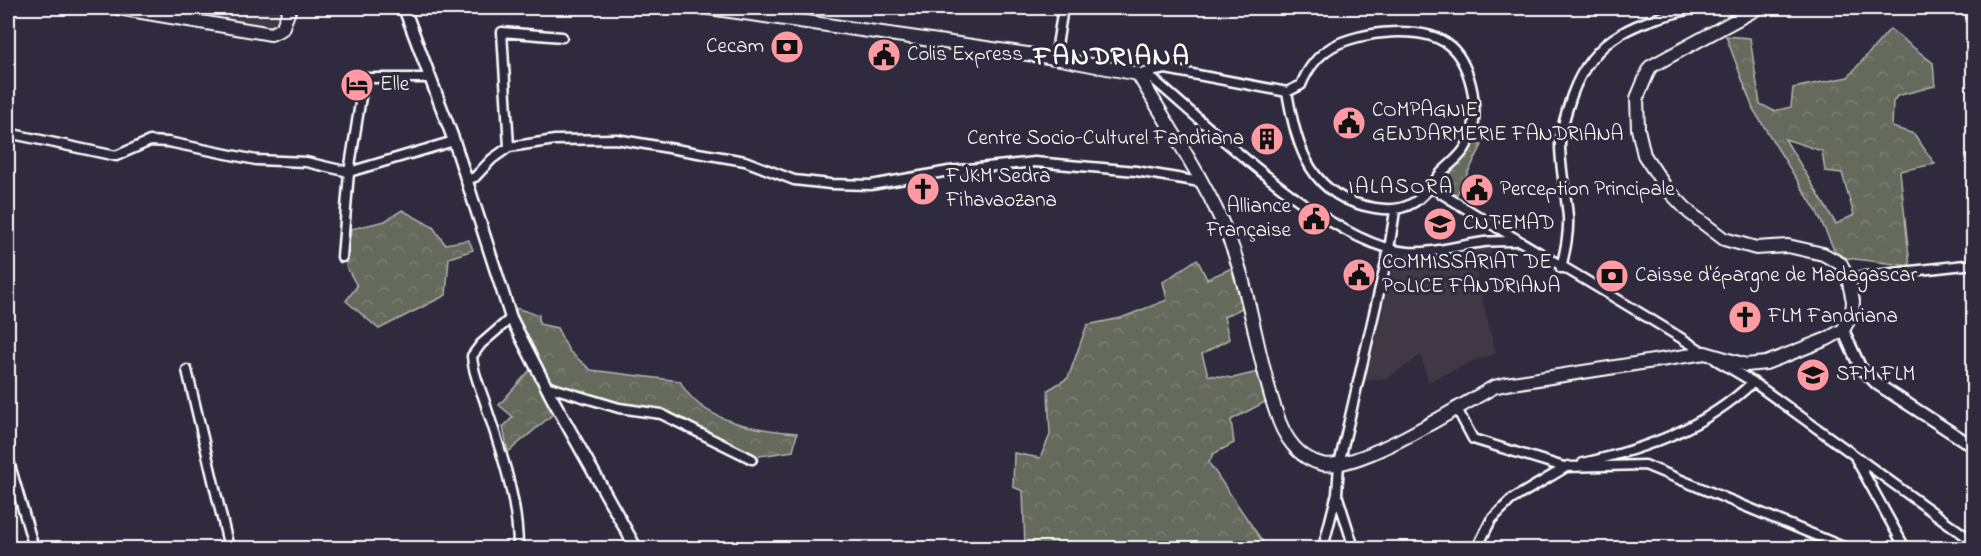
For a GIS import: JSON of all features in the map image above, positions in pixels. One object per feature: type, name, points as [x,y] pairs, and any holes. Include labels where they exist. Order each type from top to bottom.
[{"type":"main road","points":[[118,8],[271,34],[282,29],[290,8]]},
{"type":"main road","points":[[709,8],[1055,58],[1138,74],[1200,182],[1230,241],[1276,413],[1291,445],[1321,464],[1339,464],[1366,456],[1494,387],[1705,353],[1746,365],[1766,363],[1827,339],[1843,330],[1852,314],[1853,301],[1848,278],[1841,264],[1823,254],[1787,246],[1756,248],[1724,239],[1690,213],[1666,188],[1644,155],[1638,129],[1636,98],[1650,67],[1758,8]]},
{"type":"street","points":[[404,8],[454,141],[511,318],[636,549]]},
{"type":"street","points":[[1055,58],[1063,8]]},
{"type":"street","points":[[1562,268],[1568,220],[1560,143],[1565,114],[1576,83],[1596,51],[1611,38],[1659,16],[1697,8]]},
{"type":"street","points":[[509,147],[502,32],[562,37]]},
{"type":"street","points":[[1138,74],[1166,69],[1287,92],[1301,85],[1308,69],[1332,47],[1361,37],[1395,32],[1428,35],[1450,46],[1468,74],[1474,101],[1473,132],[1457,159],[1439,174],[1431,187],[1422,196],[1395,211],[1341,199],[1322,184],[1298,140],[1287,92]]},
{"type":"street","points":[[1138,74],[1154,80],[1289,194],[1352,234],[1389,249],[1408,253],[1485,242],[1517,241]]},
{"type":"street","points":[[342,257],[349,172],[364,78],[429,78]]},
{"type":"street","points":[[8,133],[116,156],[150,141],[168,142],[256,159],[306,162],[349,172],[454,141]]},
{"type":"street","points":[[466,180],[475,177],[492,159],[509,147],[555,140],[616,139],[745,161],[794,180],[830,184],[871,185],[949,171],[1035,162],[1136,171],[1200,182]]},
{"type":"street","points":[[1431,187],[1753,382],[1974,542]]},
{"type":"street","points":[[1323,549],[1337,494],[1339,464],[1389,249],[1395,211]]},
{"type":"street","points":[[1848,278],[1974,264]]},
{"type":"street","points":[[511,318],[481,344],[472,356],[473,373],[496,436],[518,520],[518,549]]},
{"type":"street","points":[[1843,330],[1860,367],[1877,384],[1974,447]]},
{"type":"street","points":[[187,370],[229,549]]},
{"type":"street","points":[[1477,549],[1491,520],[1511,500],[1564,467],[1629,453],[1688,429],[1734,400],[1753,382]]},
{"type":"street","points":[[546,386],[619,408],[661,414],[752,459]]},
{"type":"street","points":[[1456,407],[1473,439],[1564,467],[1645,465],[1846,549]]},
{"type":"street","points":[[1854,456],[1905,549]]},
{"type":"street","points":[[8,458],[34,549]]},
{"type":"street","points":[[1337,494],[1354,549]]},
{"type":"shaded area","points":[[158,8],[287,8],[287,14],[276,25],[268,27]]},
{"type":"shaded area","points":[[1490,247],[1493,266],[1475,270],[1496,354],[1475,360],[1428,382],[1421,355],[1387,379],[1365,381],[1396,257]]},
{"type":"green space","points":[[1890,29],[1933,63],[1935,86],[1897,96],[1893,102],[1892,127],[1914,134],[1935,164],[1900,171],[1910,266],[1847,258],[1835,252],[1817,212],[1753,109],[1726,36],[1750,38],[1760,104],[1774,111],[1791,107],[1793,88],[1848,77]],"holes":[[[1785,139],[1822,151],[1825,171],[1842,173],[1854,215],[1836,224]]]},
{"type":"green space","points":[[1472,143],[1482,145],[1456,196],[1438,184],[1469,151]]},
{"type":"green space","points":[[402,210],[433,227],[445,244],[469,240],[473,250],[449,258],[446,295],[379,329],[346,301],[357,286],[346,266],[351,229],[385,221]]},
{"type":"green space","points":[[1197,259],[1207,279],[1232,268],[1242,308],[1224,317],[1229,339],[1202,354],[1208,375],[1233,378],[1258,372],[1267,401],[1231,420],[1234,443],[1213,454],[1209,463],[1267,548],[1025,548],[1023,491],[1013,487],[1014,453],[1040,458],[1050,435],[1048,390],[1068,378],[1087,325],[1121,318],[1167,300],[1163,282]]},
{"type":"green space","points":[[515,308],[539,315],[539,324],[557,328],[569,351],[591,370],[680,381],[689,395],[715,415],[748,426],[797,433],[793,451],[753,457],[679,416],[632,412],[545,387],[552,415],[508,452],[503,427],[513,417],[499,405],[530,370]]},
{"type":"place","name":"Cecam","points":[[787,47]]},
{"type":"place","name":"Colis Express","points":[[884,55]]},
{"type":"place","name":"Elle","points":[[357,85]]},
{"type":"place","name":"COMPAGNIE GENDARMERIE FANDRIANA","points":[[1349,123]]},
{"type":"place","name":"Centre Socio-Culturel Fandriana","points":[[1267,139]]},
{"type":"place","name":"FJKM Sedra Fihavaozana","points":[[923,189]]},
{"type":"place","name":"Perception Principale","points":[[1477,190]]},
{"type":"place","name":"Alliance Française","points":[[1314,219]]},
{"type":"place","name":"CNTEMAD","points":[[1440,224]]},
{"type":"place","name":"COMMISSARIAT DE POLICE FANDRIANA","points":[[1359,275]]},
{"type":"place","name":"Caisse d'épargne de Madagascar","points":[[1612,276]]},
{"type":"place","name":"FLM Fandriana","points":[[1745,317]]},
{"type":"place","name":"SFM FLM","points":[[1813,375]]},
{"type":"district","name":"FANDRIANA","points":[[1112,57]]},
{"type":"district","name":"IALASORA","points":[[1401,188]]}]
